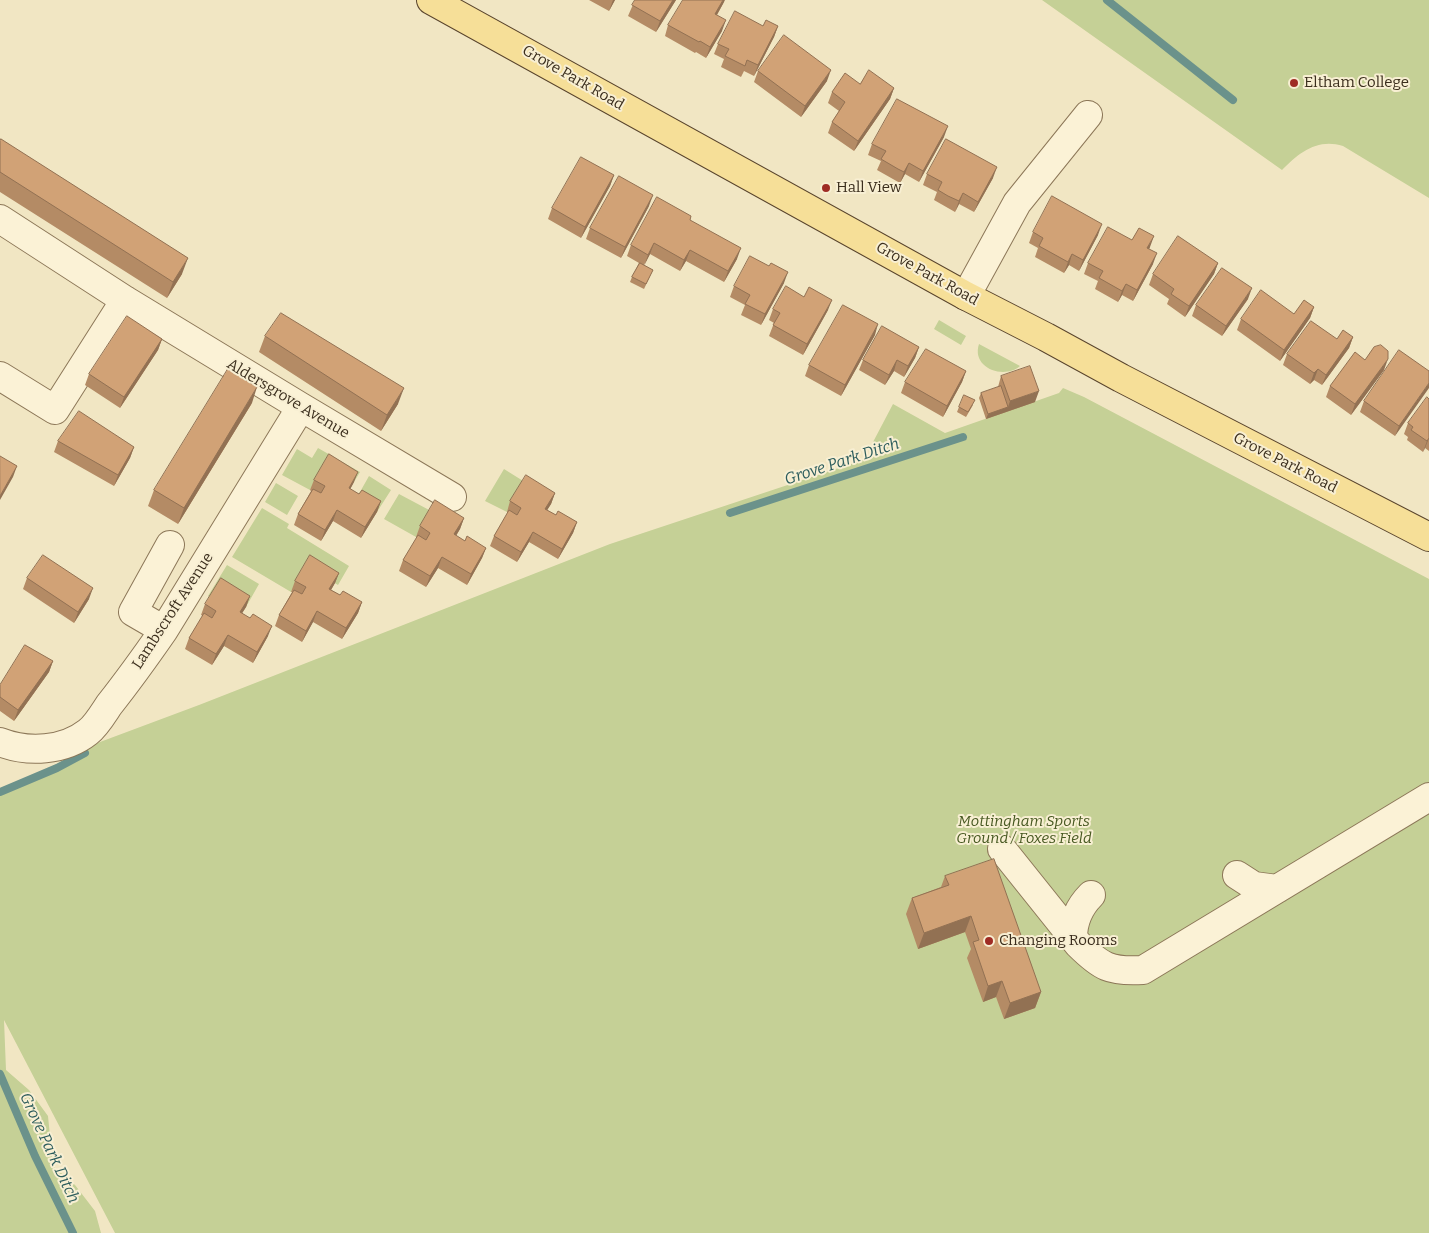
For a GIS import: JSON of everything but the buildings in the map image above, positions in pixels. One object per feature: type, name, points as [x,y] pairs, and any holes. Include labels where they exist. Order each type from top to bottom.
[{"type":"main road","name":"Grove Park Road","points":[[431,0],[966,296],[1429,537]]},
{"type":"street","points":[[966,296],[1017,204],[1088,115]]},
{"type":"street","name":"Aldersgrove Avenue","points":[[3,227],[452,497]]},
{"type":"street","points":[[0,376],[55,410],[125,300]]},
{"type":"street","name":"Lambscroft Avenue","points":[[0,742],[25,748],[52,748],[72,742],[89,731],[140,665],[164,630],[300,407]]},
{"type":"street","points":[[164,630],[133,612],[170,545]]},
{"type":"street","points":[[1002,850],[1073,938],[1092,957],[1104,966],[1117,971],[1143,970],[1429,797]]},
{"type":"street","points":[[1237,875],[1254,886],[1277,889]]},
{"type":"street","points":[[1073,938],[1078,910],[1091,895]]},
{"type":"green space","name":"Eltham College","points":[[1042,0],[1429,0],[1429,198],[1343,146],[1334,144],[1325,144],[1309,149],[1282,170]]},
{"type":"green space","points":[[939,320],[966,336],[961,345],[934,329]]},
{"type":"green space","points":[[979,344],[1020,366],[1006,372],[990,369],[980,360]]},
{"type":"green space","name":"Mottingham Sports Ground / Foxes Field","points":[[1063,388],[1084,397],[1429,579],[1429,1233],[115,1233],[4,1020],[6,1070],[29,1090],[48,1116],[53,1166],[75,1185],[95,1211],[101,1233],[0,1233],[0,793],[100,742],[610,544],[884,453],[883,444],[877,442],[872,444],[893,404],[945,433],[1059,393]]},
{"type":"green space","points":[[318,448],[360,472],[354,482],[325,465],[310,490],[282,475],[297,449],[312,458]]},
{"type":"green space","points":[[504,469],[552,499],[551,504],[522,486],[507,512],[485,501]]},
{"type":"green space","points":[[369,476],[391,490],[377,512],[356,499]]},
{"type":"green space","points":[[276,483],[298,496],[287,515],[265,502]]},
{"type":"green space","points":[[399,494],[431,511],[416,537],[384,519]]},
{"type":"green space","points":[[262,508],[289,524],[287,528],[349,566],[338,585],[306,566],[291,592],[232,557]]},
{"type":"green space","points":[[227,565],[259,584],[246,607],[217,589],[211,598],[208,596]]},
{"type":"waterway","name":"Grove Park Ditch","points":[[1107,0],[1233,100]]},
{"type":"waterway","name":"Grove Park Ditch","points":[[730,513],[963,437]]},
{"type":"waterway","name":"Grove Park Ditch","points":[[0,792],[57,768],[85,753]]},
{"type":"waterway","name":"Grove Park Ditch","points":[[0,1074],[35,1156],[73,1233]]},
{"type":"place","name":"Eltham College","points":[[1294,83]]},
{"type":"place","name":"Hall View","points":[[826,188]]},
{"type":"place","name":"Changing Rooms","points":[[989,941]]}]
